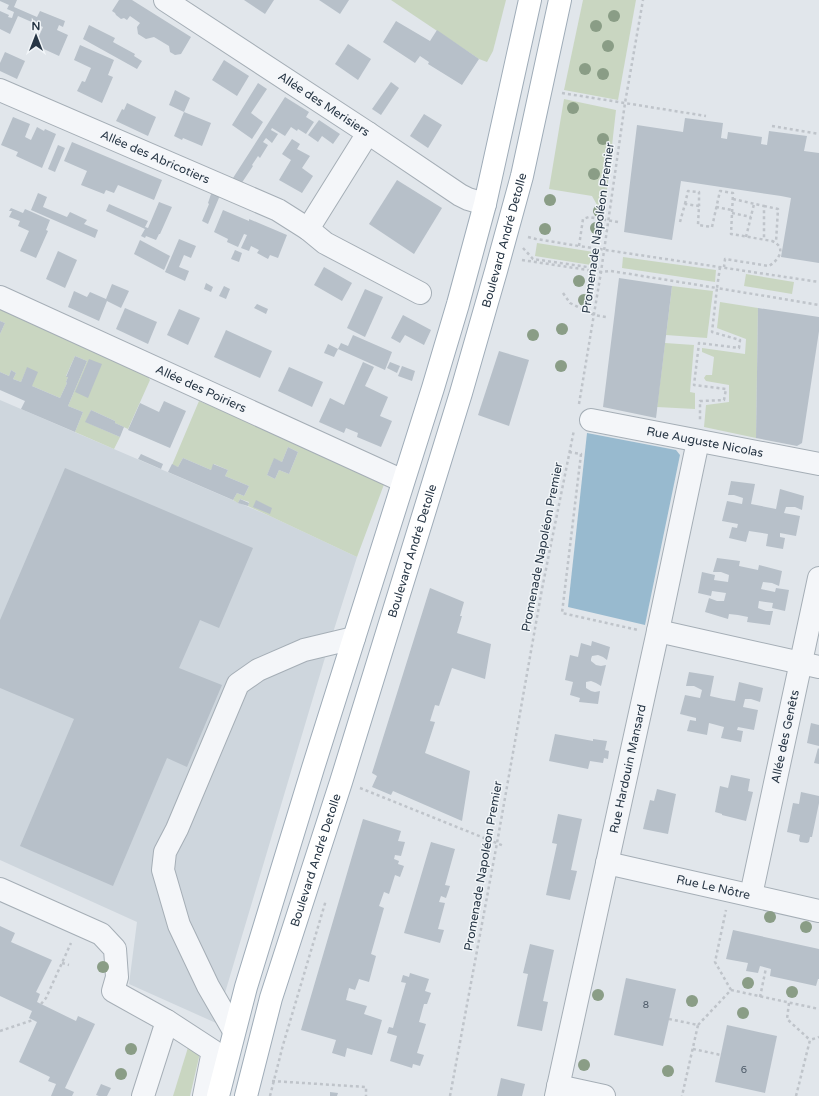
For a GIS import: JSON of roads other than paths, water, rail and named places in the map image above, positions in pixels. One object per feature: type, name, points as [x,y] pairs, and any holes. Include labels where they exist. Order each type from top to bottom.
[{"type":"main road","points":[[218,1096],[246,987],[435,380],[476,238],[485,204],[530,0]]},
{"type":"main road","name":"Boulevard André Detolle","points":[[246,1096],[271,998],[326,830],[461,393],[508,229],[522,176],[560,0]]},
{"type":"main road","points":[[485,204],[508,229]]},
{"type":"main road","points":[[297,821],[326,830]]},
{"type":"street","name":"Allée des Merisiers","points":[[165,0],[460,195],[485,204]]},
{"type":"street","name":"Allée des Abricotiers","points":[[0,90],[278,210],[308,229],[325,243],[420,293]]},
{"type":"street","points":[[308,229],[368,133]]},
{"type":"street","name":"Allée des Poiriers","points":[[0,297],[403,481]]},
{"type":"street","name":"Rue Auguste Nicolas","points":[[582,416],[698,441],[819,464]]},
{"type":"street","name":"Rue Hardouin Mansard","points":[[557,1091],[698,441]]},
{"type":"street","name":"Allée des Genêts","points":[[751,895],[756,870],[810,665],[819,578]]},
{"type":"street","points":[[658,631],[810,665]]},
{"type":"street","points":[[234,1032],[208,986],[180,925],[163,870],[165,852],[180,822],[238,684],[258,670],[304,650],[354,638]]},
{"type":"street","name":"Rue Le Nôtre","points":[[607,863],[819,911]]},
{"type":"street","points":[[0,889],[101,934],[115,949],[117,977],[113,990],[167,1020],[213,1051],[204,1096]]},
{"type":"street","points":[[143,1096],[167,1020]]},
{"type":"street","points":[[557,1091],[604,1096]]},
{"type":"water","points":[[587,433],[676,450],[680,455],[645,625],[568,607]]}]
